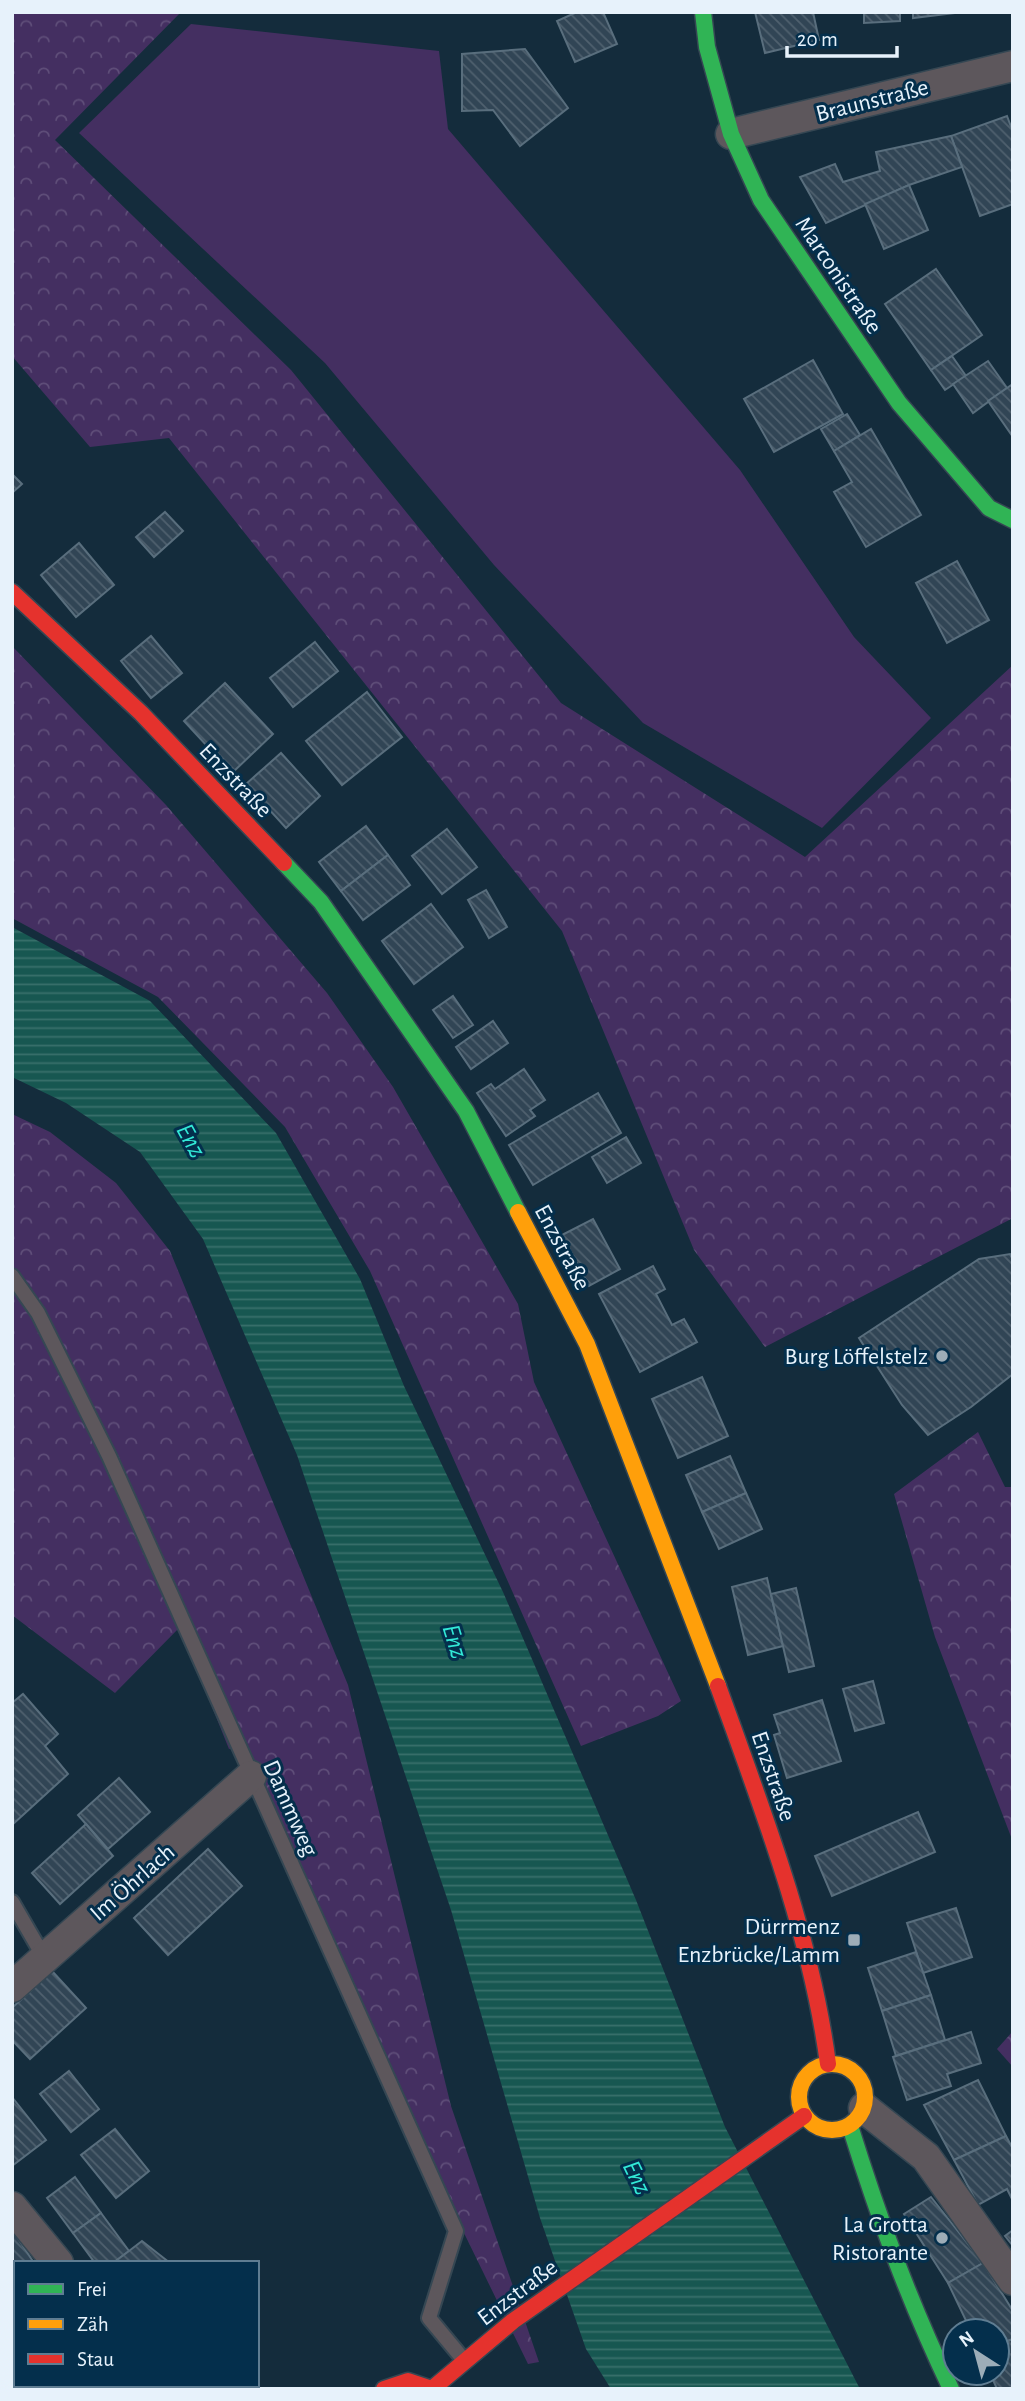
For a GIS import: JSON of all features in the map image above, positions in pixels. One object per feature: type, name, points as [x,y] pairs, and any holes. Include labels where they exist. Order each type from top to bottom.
[{"type":"main road","name":"Marconistraße","points":[[703,12],[707,47],[731,134],[761,200],[899,403],[989,508],[1013,520]]},
{"type":"main road","name":"Enzstraße","points":[[12,592],[141,713],[321,902],[466,1111],[587,1344],[714,1674],[777,1855],[821,2011],[828,2064]]},
{"type":"main road","points":[[857,2117],[830,2131],[811,2123],[799,2105],[802,2083],[817,2067],[828,2064],[850,2069],[858,2076],[866,2097],[857,2117],[887,2243],[913,2309],[951,2389]]},
{"type":"main road","name":"Enzstraße","points":[[432,2389],[513,2321],[804,2116]]},
{"type":"main road","points":[[384,2389],[408,2381],[432,2389]]},
{"type":"street","name":"Braunstraße","points":[[731,134],[1013,66]]},
{"type":"street","name":"Im Öhrlach","points":[[12,1987],[251,1776]]},
{"type":"street","points":[[857,2117],[926,2157],[1013,2280]]},
{"type":"street","points":[[12,2207],[56,2261]]},
{"type":"lane","name":"Dammweg","points":[[12,1276],[38,1313],[109,1456],[456,2231],[429,2318],[465,2361]]},
{"type":"lane","points":[[12,1902],[45,1959]]},
{"type":"green space","points":[[12,12],[181,12],[55,140],[291,370],[561,703],[805,857],[1013,665],[1013,1218],[765,1347],[694,1250],[562,931],[169,438],[90,447],[12,356]]},
{"type":"green space","points":[[191,24],[439,51],[448,129],[740,470],[854,637],[931,718],[822,828],[643,723],[494,565],[325,363],[79,133]]},
{"type":"green space","points":[[12,646],[166,805],[327,993],[393,1087],[518,1304],[534,1382],[681,1701],[658,1716],[581,1746],[370,1271],[285,1127],[158,997],[12,918]]},
{"type":"green space","points":[[12,1114],[50,1132],[116,1183],[170,1251],[348,1685],[451,2106],[539,2362],[528,2364],[463,2231],[245,1746],[229,1749],[180,1627],[115,1693],[12,1615]]},
{"type":"green space","points":[[978,1432],[1005,1487],[1013,1487],[1013,1842],[935,1637],[894,1494]]},
{"type":"green space","points":[[1013,2031],[1013,2067],[997,2049]]},
{"type":"water","name":"Enz","points":[[12,927],[150,1001],[276,1133],[360,1279],[404,1386],[503,1592],[636,1900],[725,2127],[860,2389],[611,2389],[586,2349],[540,2218],[451,1910],[297,1455],[203,1239],[140,1152],[66,1103],[12,1077]]},
{"type":"building","points":[[577,12],[603,12],[617,44],[575,62],[557,21]]},
{"type":"building","points":[[755,12],[813,12],[819,40],[765,53]]},
{"type":"building","points":[[864,12],[900,12],[900,21],[864,23]]},
{"type":"building","points":[[913,12],[954,12],[954,13],[913,18]]},
{"type":"building","points":[[525,49],[568,108],[520,146],[493,110],[462,111],[462,54]]},
{"type":"building","points":[[1007,116],[1013,132],[1013,204],[980,216],[951,136]]},
{"type":"building","points":[[951,136],[962,167],[909,185],[826,223],[800,177],[835,164],[843,182],[880,171],[876,152]]},
{"type":"building","points":[[909,185],[928,230],[884,249],[865,204]]},
{"type":"building","points":[[936,269],[982,335],[931,370],[885,304]]},
{"type":"building","points":[[952,356],[966,376],[945,390],[931,370]]},
{"type":"building","points":[[813,360],[843,414],[774,452],[744,399]]},
{"type":"building","points":[[988,361],[1007,388],[973,413],[953,384]]},
{"type":"building","points":[[1013,384],[1013,437],[988,401]]},
{"type":"building","points":[[847,414],[860,435],[834,451],[821,429]]},
{"type":"building","points":[[871,429],[921,515],[866,547],[834,492],[852,482],[834,451]]},
{"type":"building","points":[[12,474],[22,484],[12,493]]},
{"type":"building","points":[[165,512],[183,531],[154,557],[136,537]]},
{"type":"building","points":[[79,543],[114,585],[76,617],[41,575]]},
{"type":"building","points":[[957,561],[989,620],[947,643],[916,583]]},
{"type":"building","points":[[151,636],[182,673],[151,698],[121,661]]},
{"type":"building","points":[[315,642],[338,671],[293,707],[270,678]]},
{"type":"building","points":[[225,683],[273,734],[232,773],[184,721]]},
{"type":"building","points":[[367,692],[402,737],[342,785],[306,741]]},
{"type":"building","points":[[281,753],[320,796],[286,828],[246,784]]},
{"type":"building","points":[[366,826],[388,855],[341,891],[319,862]]},
{"type":"building","points":[[447,829],[477,867],[442,894],[412,856]]},
{"type":"building","points":[[388,855],[410,885],[363,920],[341,891]]},
{"type":"building","points":[[486,890],[507,927],[489,938],[468,900]]},
{"type":"building","points":[[431,904],[463,947],[414,984],[382,941]]},
{"type":"building","points":[[453,996],[473,1025],[453,1038],[433,1010]]},
{"type":"building","points":[[493,1021],[508,1043],[471,1069],[456,1047]]},
{"type":"building","points":[[524,1069],[545,1100],[530,1110],[535,1116],[506,1136],[477,1093],[491,1084],[495,1089]]},
{"type":"building","points":[[598,1093],[621,1133],[533,1185],[509,1145]]},
{"type":"building","points":[[626,1137],[641,1163],[607,1183],[592,1157]]},
{"type":"building","points":[[593,1219],[620,1269],[589,1286],[562,1235]]},
{"type":"building","name":"Burg Löffelstelz","points":[[1010,1254],[1013,1260],[1013,1374],[971,1407],[928,1435],[902,1405],[859,1338],[979,1259]]},
{"type":"building","points":[[653,1266],[665,1289],[656,1294],[672,1325],[684,1319],[697,1342],[640,1372],[599,1294]]},
{"type":"building","points":[[702,1377],[728,1436],[678,1458],[652,1399]]},
{"type":"building","points":[[730,1456],[746,1493],[702,1512],[686,1475]]},
{"type":"building","points":[[746,1493],[762,1529],[719,1549],[702,1512]]},
{"type":"building","points":[[767,1578],[783,1646],[748,1655],[732,1587]]},
{"type":"building","points":[[796,1588],[814,1666],[789,1672],[771,1594]]},
{"type":"building","points":[[873,1681],[884,1723],[855,1731],[843,1689]]},
{"type":"building","points":[[23,1694],[58,1734],[45,1746],[68,1774],[12,1825],[12,1703]]},
{"type":"building","points":[[822,1700],[841,1761],[787,1778],[774,1735],[780,1733],[774,1715]]},
{"type":"building","points":[[119,1778],[150,1812],[108,1849],[78,1815]]},
{"type":"building","points":[[918,1812],[935,1852],[832,1896],[815,1856]]},
{"type":"building","points":[[86,1824],[113,1856],[60,1904],[32,1873]]},
{"type":"building","points":[[208,1849],[242,1886],[168,1955],[134,1918]]},
{"type":"building","points":[[956,1908],[972,1957],[923,1973],[907,1923]]},
{"type":"building","points":[[916,1952],[931,1995],[882,2011],[868,1968]]},
{"type":"building","points":[[52,1971],[86,2008],[30,2059],[12,2040],[12,2008]]},
{"type":"building","points":[[931,1995],[945,2040],[896,2056],[882,2011]]},
{"type":"building","points":[[971,2032],[981,2063],[947,2074],[951,2086],[907,2100],[893,2057]]},
{"type":"building","points":[[69,2071],[99,2109],[71,2132],[40,2094]]},
{"type":"building","points":[[978,2080],[1006,2136],[954,2160],[924,2105]]},
{"type":"building","points":[[12,2097],[46,2140],[12,2166]]},
{"type":"building","points":[[115,2129],[149,2171],[116,2198],[81,2155]]},
{"type":"building","points":[[1006,2136],[1013,2149],[1013,2201],[1007,2189],[978,2205],[954,2160]]},
{"type":"building","points":[[75,2177],[101,2213],[73,2233],[47,2198]]},
{"type":"building","name":"La Grotta Ristorante","points":[[931,2197],[983,2263],[948,2283],[904,2214]]},
{"type":"building","points":[[101,2213],[129,2251],[116,2261],[94,2261],[73,2233]]},
{"type":"building","points":[[12,2229],[33,2261],[14,2261],[12,2291]]},
{"type":"building","points":[[1013,2230],[1013,2246],[1005,2236]]},
{"type":"building","points":[[142,2241],[167,2261],[116,2261]]},
{"type":"building","points":[[983,2263],[1013,2311],[1013,2339],[1011,2340],[1011,2317],[964,2317],[948,2283]]},
{"type":"building","points":[[1013,2339],[1013,2389],[997,2389],[996,2387],[1011,2387]]},
{"type":"traffic: fast","points":[[703,12],[707,47],[731,134],[761,200],[899,403],[989,508],[1013,520]]},
{"type":"traffic: fast","points":[[284,863],[321,902],[466,1111],[518,1212]]},
{"type":"traffic: fast","points":[[850,2126],[896,2259],[951,2389]]},
{"type":"traffic: slow","points":[[518,1212],[587,1344],[718,1686]]},
{"type":"traffic: slow","points":[[838,2064],[856,2073],[863,2084],[865,2097],[863,2110],[856,2121],[845,2128],[826,2130],[808,2121],[801,2110],[799,2091],[808,2073],[819,2066],[838,2064]]},
{"type":"traffic: jam","points":[[12,592],[141,713],[284,863]]},
{"type":"traffic: jam","points":[[718,1686],[768,1825],[797,1920],[810,1968],[828,2064]]},
{"type":"traffic: jam","points":[[432,2389],[513,2321],[804,2116]]},
{"type":"traffic: jam","points":[[384,2389],[408,2381],[432,2389]]},
{"type":"place","name":"Burg Löffelstelz","points":[[942,1356]]},
{"type":"place","name":"Dürrmenz Enzbrücke/Lamm","points":[[854,1940]]},
{"type":"place","name":"La Grotta Ristorante","points":[[942,2238]]}]
